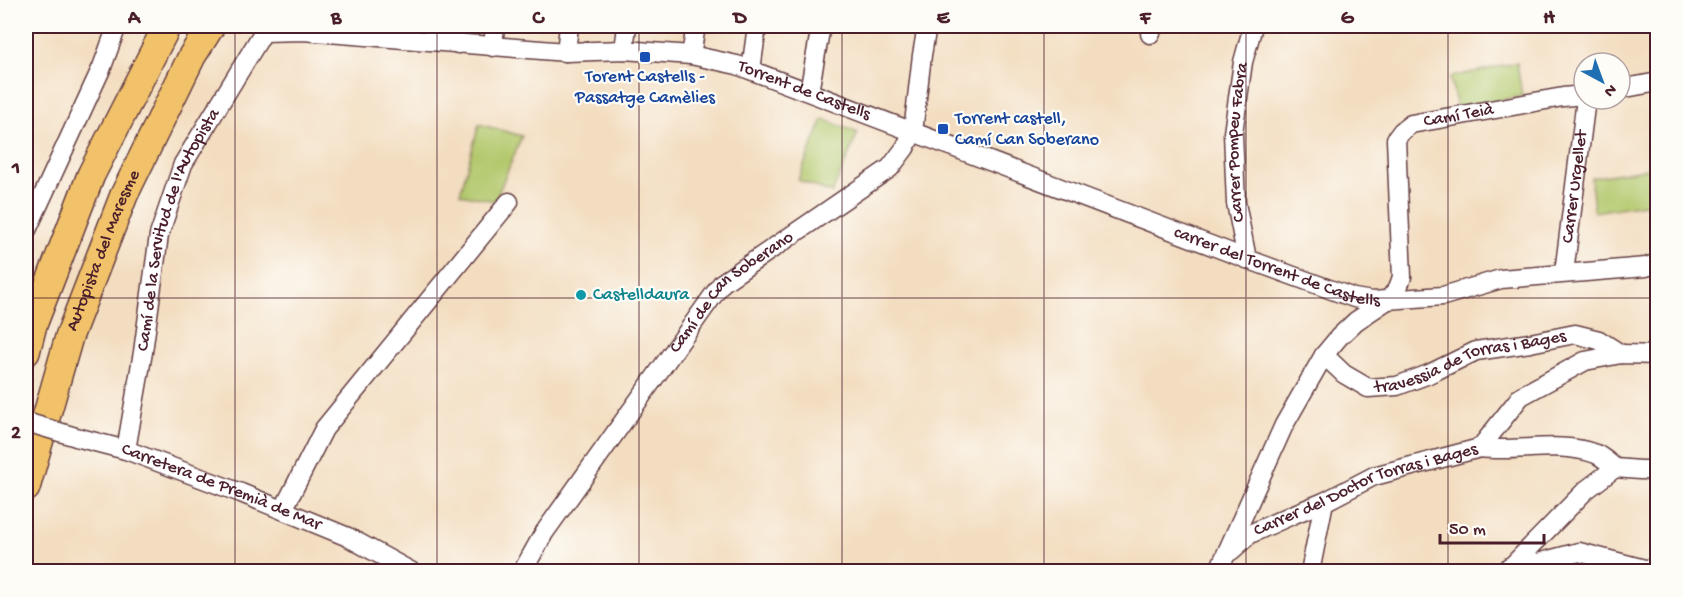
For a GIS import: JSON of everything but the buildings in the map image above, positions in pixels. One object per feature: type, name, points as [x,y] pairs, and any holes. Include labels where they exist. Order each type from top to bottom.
[{"type":"highway","points":[[26,352],[33,325],[91,175],[167,26]]},
{"type":"highway","name":"Autopista del Maresme","points":[[26,488],[69,337],[124,195],[192,56],[210,26]]},
{"type":"street","points":[[26,232],[102,67],[117,26]]},
{"type":"street","points":[[452,26],[458,44]]},
{"type":"street","points":[[493,47],[495,26]]},
{"type":"street","points":[[566,52],[569,26]]},
{"type":"street","points":[[624,50],[627,26]]},
{"type":"street","points":[[692,55],[696,26]]},
{"type":"street","points":[[751,70],[757,26]]},
{"type":"street","points":[[808,92],[821,26]]},
{"type":"street","name":"Camí de Can Soberano","points":[[522,572],[544,533],[723,283],[890,168],[905,148],[913,132],[927,26]]},
{"type":"street","name":"Carrer Pompeu Fabra","points":[[1247,259],[1236,203],[1233,133],[1243,63],[1253,26]]},
{"type":"street","name":"Torrent de Castells","points":[[265,29],[566,52],[624,50],[692,55],[737,65],[913,132]]},
{"type":"street","name":"Camí de la Servitud de l'Autopista","points":[[126,450],[143,352],[159,235],[183,164],[265,29]]},
{"type":"street","points":[[1632,86],[1658,82]]},
{"type":"street","name":"Camí Teià","points":[[1389,299],[1398,288],[1402,277],[1396,138],[1402,131],[1411,124],[1572,96]]},
{"type":"street","name":"Carrer Urgellet","points":[[1564,273],[1584,111]]},
{"type":"street","name":"carrer del Torrent de Castells","points":[[913,132],[1354,298],[1372,301],[1443,296],[1501,279],[1646,267],[1658,263]]},
{"type":"street","points":[[283,510],[324,429],[509,202]]},
{"type":"street","points":[[1218,572],[1284,425],[1324,355],[1356,321],[1389,299]]},
{"type":"street","name":"travessia de Torras i Bages","points":[[1324,355],[1344,374],[1368,387],[1397,386],[1430,374],[1476,351],[1575,334],[1599,340],[1621,354]]},
{"type":"street","name":"Carrer del Doctor Torras i Bages","points":[[1227,554],[1250,534],[1324,502],[1374,476],[1480,448],[1521,396],[1585,361],[1621,354],[1658,355]]},
{"type":"street","name":"Carretera de Premià de Mar","points":[[26,422],[126,450],[283,510],[348,537],[412,572]]},
{"type":"street","points":[[1480,448],[1496,450],[1554,447],[1578,449],[1598,455],[1615,468],[1658,470]]},
{"type":"street","points":[[1508,569],[1586,490],[1615,468]]},
{"type":"street","points":[[1310,572],[1324,502]]},
{"type":"street","points":[[1508,569],[1579,552],[1656,572]]},
{"type":"green space","points":[[1517,63],[1522,96],[1457,108],[1450,77]]},
{"type":"green space","points":[[823,119],[858,133],[832,193],[798,180]]},
{"type":"green space","points":[[479,124],[522,136],[495,201],[460,194]]},
{"type":"green space","points":[[1657,167],[1657,202],[1594,212],[1591,178]]},
{"type":"place","name":"Torent Castells - Passatge Camèlies","points":[[645,57]]},
{"type":"place","name":"Torrent castell, Camí Can Soberano","points":[[943,129]]},
{"type":"place","name":"Castelldaura","points":[[581,295]]}]
